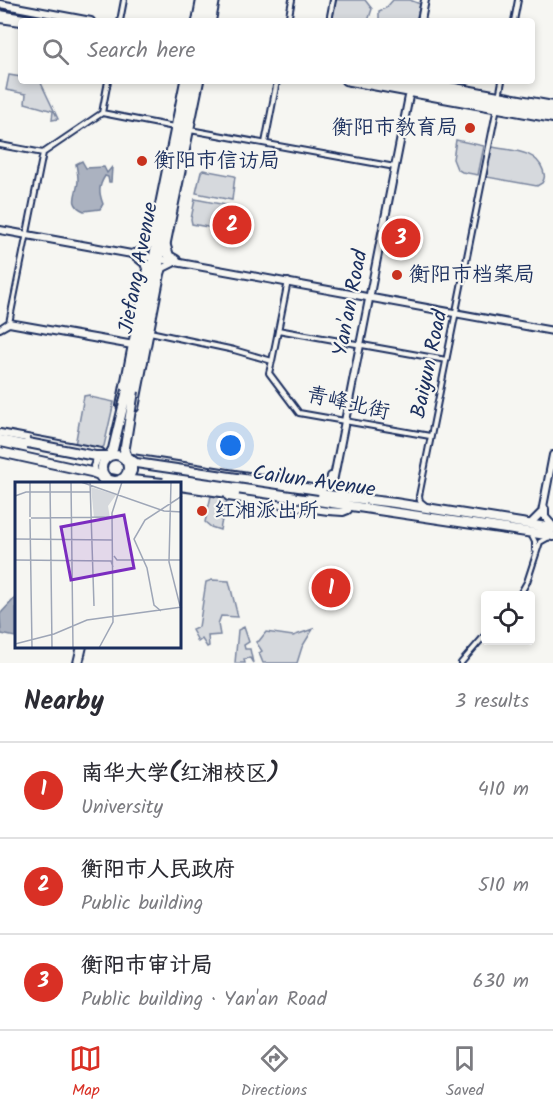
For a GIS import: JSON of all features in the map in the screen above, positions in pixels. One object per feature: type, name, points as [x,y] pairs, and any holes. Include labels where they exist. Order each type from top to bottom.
[{"type":"highway","points":[[202,18],[205,0]]},
{"type":"highway","points":[[211,18],[214,0]]},
{"type":"highway","name":"Jiefang Avenue","points":[[126,481],[130,458],[124,422],[130,390],[134,345],[150,272],[164,237],[171,195],[177,127],[188,84]]},
{"type":"highway","name":"Jiefang Avenue","points":[[130,390],[148,332],[157,258],[194,84]]},
{"type":"highway","points":[[184,137],[190,130]]},
{"type":"highway","points":[[164,237],[169,256],[176,261]]},
{"type":"highway","points":[[135,254],[142,259],[150,272]]},
{"type":"highway","points":[[148,332],[152,323]]},
{"type":"highway","name":"Jiefang Avenue","points":[[100,479],[104,452],[124,422]]},
{"type":"highway","points":[[0,437],[104,452],[395,503]]},
{"type":"highway","name":"Cailun Avenue","points":[[0,437],[144,469],[429,508],[530,528],[553,536]]},
{"type":"highway","name":"Cailun Avenue","points":[[0,447],[143,475],[383,510],[530,528],[553,527]]},
{"type":"highway","points":[[0,454],[100,479],[144,482]]},
{"type":"highway","points":[[182,488],[348,510],[383,510]]},
{"type":"highway","points":[[76,663],[77,648]]},
{"type":"highway","points":[[76,663],[81,648]]},
{"type":"main road","points":[[197,18],[201,0]]},
{"type":"main road","points":[[423,18],[427,0]]},
{"type":"main road","points":[[0,6],[68,18]]},
{"type":"main road","points":[[0,14],[23,18]]},
{"type":"main road","points":[[53,16],[60,18]]},
{"type":"main road","points":[[0,19],[18,22]]},
{"type":"main road","points":[[177,127],[184,84]]},
{"type":"main road","points":[[135,254],[146,250],[151,244],[171,195],[190,130],[199,84]]},
{"type":"main road","points":[[368,84],[399,91],[426,91],[497,99],[508,97],[553,108]]},
{"type":"main road","points":[[371,84],[553,108]]},
{"type":"main road","points":[[435,84],[497,99],[532,115],[553,117]]},
{"type":"main road","points":[[410,90],[485,107],[497,99]]},
{"type":"main road","name":"Yan'an Road","points":[[322,489],[330,482],[410,90]]},
{"type":"main road","points":[[497,99],[513,107],[553,117]]},
{"type":"main road","points":[[523,109],[532,115]]},
{"type":"main road","points":[[166,248],[171,195]]},
{"type":"main road","points":[[0,229],[553,330]]},
{"type":"main road","points":[[152,323],[163,268],[176,261]]},
{"type":"main road","points":[[130,458],[131,428],[148,332]]},
{"type":"main road","points":[[104,452],[134,345]]},
{"type":"main road","name":"Yan'an Road","points":[[341,493],[333,482],[343,421]]},
{"type":"main road","points":[[530,528],[542,512],[553,455]]},
{"type":"main road","points":[[553,468],[544,512],[553,527]]},
{"type":"main road","points":[[182,488],[328,511],[348,510]]},
{"type":"street","points":[[121,18],[124,0]]},
{"type":"street","points":[[289,18],[292,0]]},
{"type":"street","points":[[330,18],[333,0]]},
{"type":"street","points":[[514,18],[517,0]]},
{"type":"street","points":[[102,113],[107,84]]},
{"type":"street","points":[[265,144],[276,84]]},
{"type":"street","name":"Baiyun Road","points":[[429,508],[420,501],[419,496],[497,99]]},
{"type":"street","points":[[0,145],[43,153],[102,113],[177,127]]},
{"type":"street","points":[[190,130],[394,167]]},
{"type":"street","points":[[9,323],[43,153]]},
{"type":"street","points":[[148,332],[234,350],[272,361],[287,281]]},
{"type":"street","points":[[0,328],[9,323],[134,345]]},
{"type":"street","points":[[278,330],[445,360]]},
{"type":"street","name":"青峰北街","points":[[272,361],[269,372],[299,413],[430,436]]},
{"type":"street","name":"Baiyun Road","points":[[405,505],[414,500],[417,495],[430,436]]},
{"type":"street","points":[[520,591],[535,555],[536,546],[530,528]]},
{"type":"street","points":[[521,591],[527,582],[540,542],[553,536]]},
{"type":"street","points":[[462,663],[481,641]]},
{"type":"shaded area","points":[[336,0],[365,0],[372,9],[369,18],[333,18]]},
{"type":"shaded area","points":[[393,0],[410,0],[420,4],[417,18],[379,18],[379,11],[386,8]]},
{"type":"shaded area","points":[[9,75],[18,76],[18,84],[41,84],[58,119],[52,120],[53,111],[25,103],[26,94],[6,90]]},
{"type":"shaded area","points":[[456,140],[484,146],[478,175],[457,169],[453,159]]},
{"type":"shaded area","points":[[493,147],[522,152],[535,159],[540,163],[544,172],[542,183],[537,186],[487,177]]},
{"type":"shaded area","points":[[82,161],[86,168],[104,167],[107,173],[112,167],[111,182],[105,176],[101,183],[100,193],[103,204],[100,209],[84,211],[76,205],[78,180],[76,164]]},
{"type":"shaded area","points":[[203,170],[235,176],[232,200],[196,193]]},
{"type":"shaded area","points":[[195,199],[231,206],[226,228],[223,230],[192,224]]},
{"type":"shaded area","points":[[90,395],[90,397],[114,402],[104,446],[99,450],[75,445],[84,396]]},
{"type":"shaded area","points":[[211,496],[225,498],[228,502],[225,504],[220,530],[205,522]]},
{"type":"shaded area","points":[[229,581],[238,617],[221,616],[218,624],[220,635],[208,636],[209,646],[207,647],[202,639],[198,642],[196,640],[192,630],[199,627],[206,582]]},
{"type":"shaded area","points":[[15,598],[15,637],[1,634],[0,614]]},
{"type":"shaded area","points":[[244,627],[249,642],[244,645],[245,649],[250,649],[253,663],[250,658],[244,659],[245,663],[235,663],[238,630]]},
{"type":"shaded area","points":[[313,629],[302,647],[297,663],[263,663],[259,653],[262,651],[256,642],[266,632],[293,636]]},
{"type":"place","name":"衡阳市教育局","points":[[470,128]]},
{"type":"place","name":"衡阳市信访局","points":[[142,161]]},
{"type":"place","name":"衡阳市人民政府","points":[[232,225]]},
{"type":"place","name":"衡阳市审计局","points":[[401,238]]},
{"type":"place","name":"衡阳市档案局","points":[[397,275]]},
{"type":"place","name":"红湘派出所","points":[[202,511]]},
{"type":"place","name":"南华大学(红湘校区)","points":[[331,588]]}]
